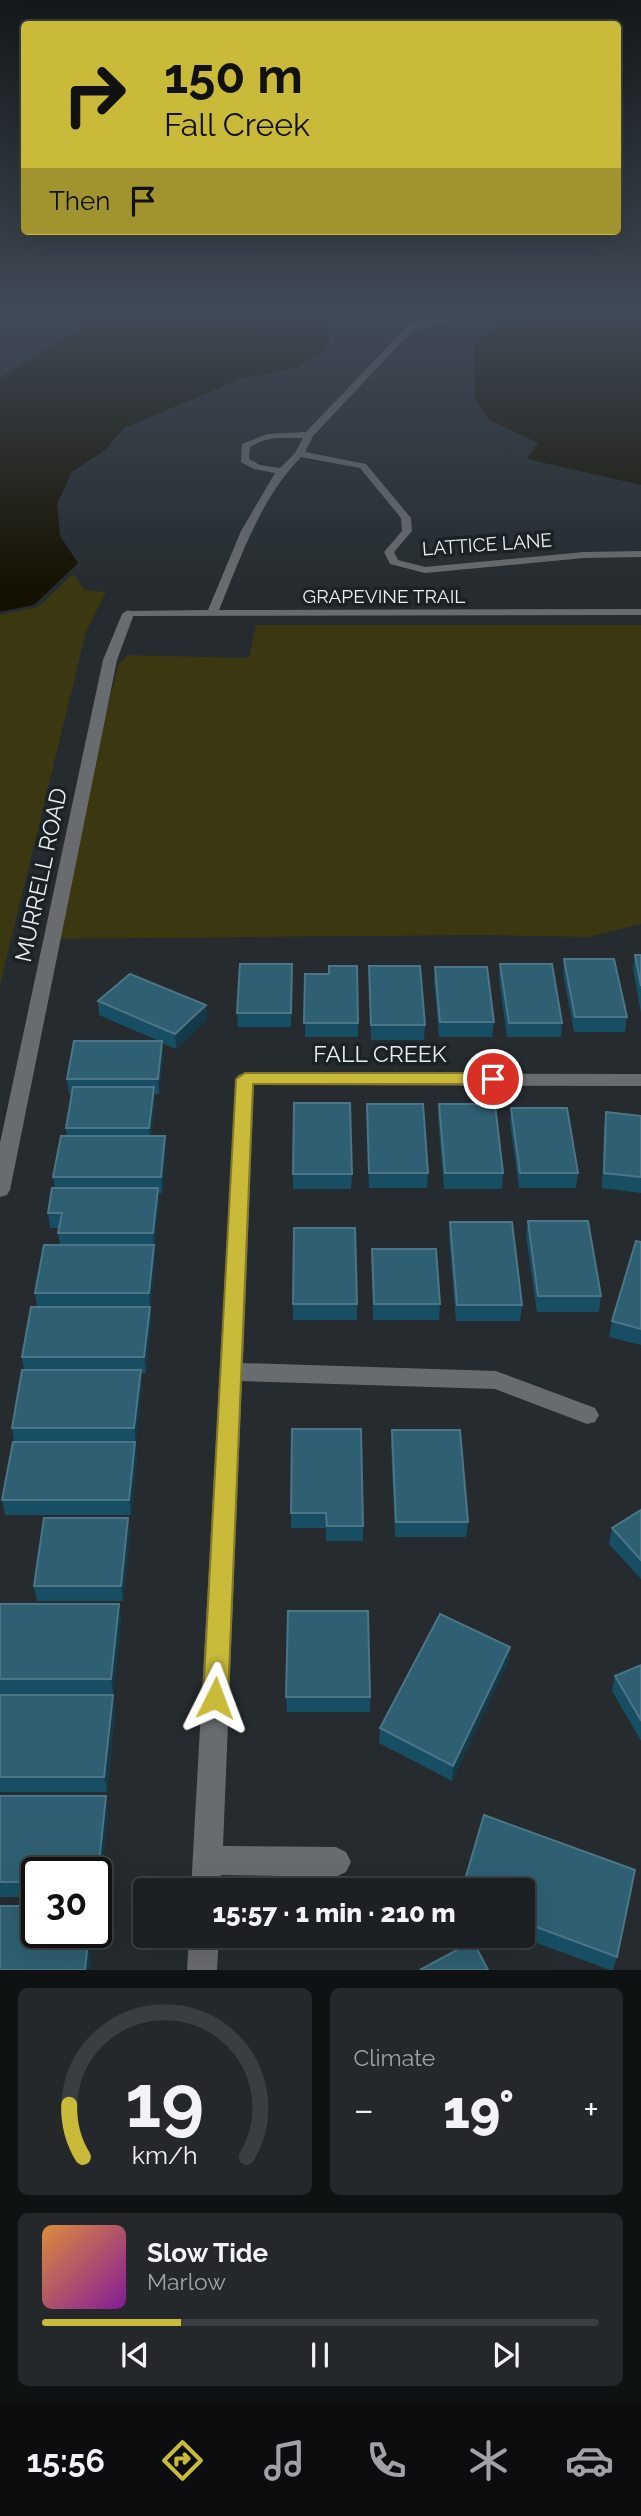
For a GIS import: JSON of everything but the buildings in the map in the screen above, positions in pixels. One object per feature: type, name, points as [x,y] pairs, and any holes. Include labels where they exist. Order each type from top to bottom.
[{"type":"street","name":"MURRELL ROAD","points":[[0,1190],[110,660],[128,614]]},
{"type":"street","name":"FALL CREEK","points":[[231,1372],[245,1079],[641,1080]]},
{"type":"street","points":[[207,1878],[231,1372],[496,1380],[587,1415]]},
{"type":"street","points":[[208,1860],[336,1862]]},
{"type":"street","points":[[202,1970],[203,1948]]},
{"type":"lane","points":[[212,614],[246,531],[282,471],[299,454],[309,435],[337,405]]},
{"type":"lane","points":[[282,471],[257,467],[244,460],[245,446],[265,436],[309,435]]},
{"type":"lane","name":"LATTICE LANE","points":[[299,454],[363,466],[380,484],[406,518],[407,531],[389,552],[394,562],[425,570],[584,555],[641,554]]},
{"type":"lane","name":"GRAPEVINE TRAIL","points":[[128,614],[641,612]]},
{"type":"shaded area","points":[[0,405],[179,405],[124,428],[105,450],[72,472],[57,504],[60,536],[78,563],[34,605],[0,612]]},
{"type":"shaded area","points":[[478,405],[641,405],[641,485],[527,459],[538,443],[489,420]]},
{"type":"shaded area","points":[[73,574],[85,590],[106,592],[86,632],[0,985],[0,615],[38,607]]},
{"type":"shaded area","points":[[256,625],[641,625],[641,924],[588,937],[477,935],[50,939],[118,666],[127,655],[249,658]]},
{"type":"route","points":[[215,1698],[245,1079],[493,1079]]}]
